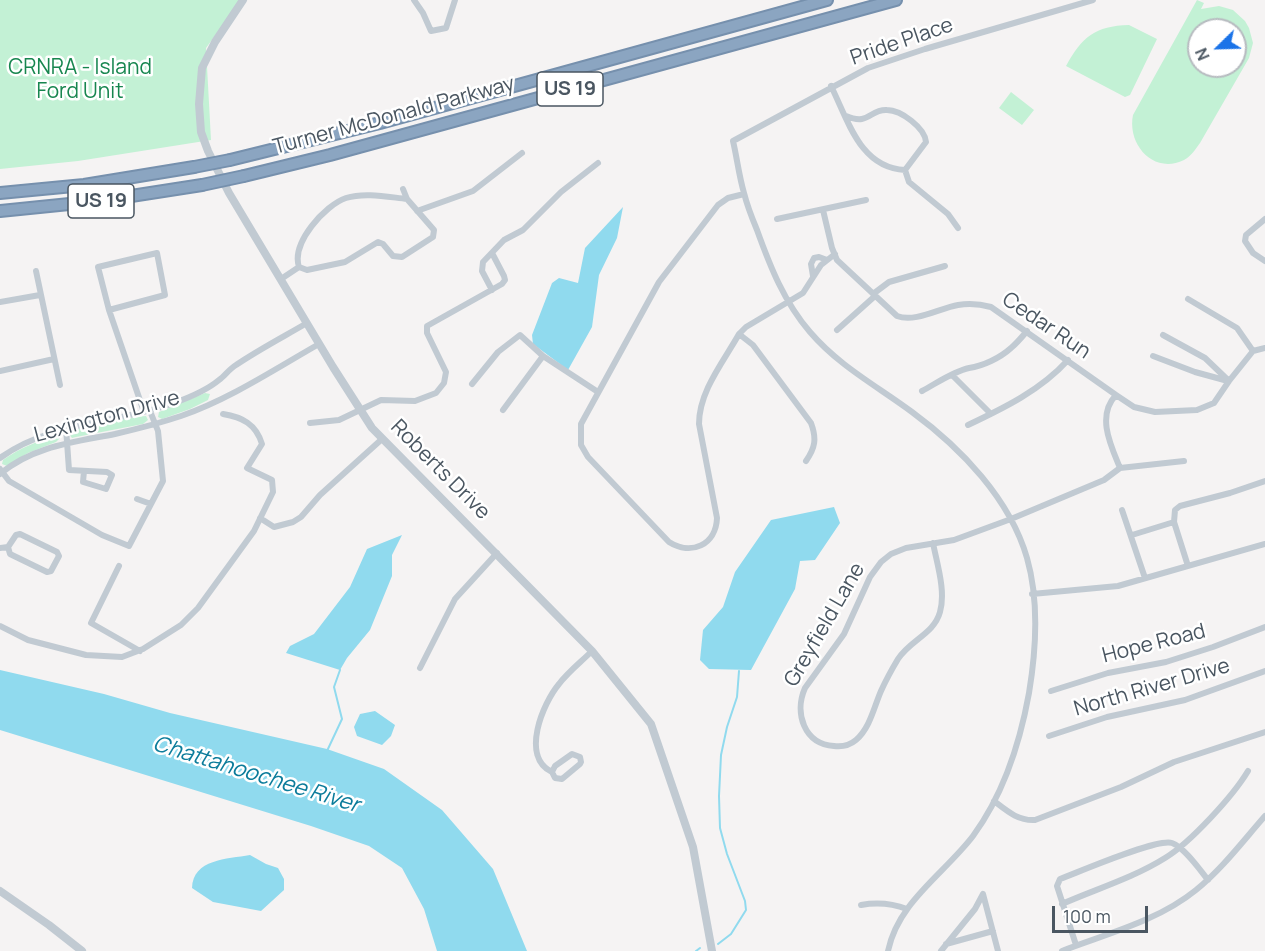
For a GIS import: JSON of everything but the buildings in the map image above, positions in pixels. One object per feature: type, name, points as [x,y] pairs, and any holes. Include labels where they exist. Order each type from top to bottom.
[{"type":"highway","name":"Turner McDonald Parkway","points":[[0,193],[84,185],[230,160],[380,123],[827,0]]},
{"type":"highway","name":"Turner McDonald Parkway","points":[[0,211],[99,201],[244,176],[330,155],[896,0]]},
{"type":"street","name":"Roberts Drive","points":[[243,0],[214,42],[202,68],[199,104],[201,132],[229,193],[360,410],[382,439],[592,651],[642,711],[658,738],[693,847],[712,951]]},
{"type":"street","points":[[414,0],[423,13],[431,32],[446,28],[455,0]]},
{"type":"street","name":"Pride Place","points":[[744,194],[733,141],[831,86],[868,68],[925,49],[1093,0]]},
{"type":"street","points":[[831,86],[859,144],[887,168],[906,170]]},
{"type":"street","points":[[846,116],[859,120],[882,110],[890,110],[917,127],[924,134],[926,142],[906,170],[909,182],[948,214],[958,228]]},
{"type":"street","points":[[417,211],[473,191],[522,153]]},
{"type":"street","points":[[492,290],[481,268],[483,262],[504,240],[523,230],[561,192],[598,163]]},
{"type":"street","points":[[299,267],[307,270],[345,262],[378,242],[383,244],[393,256],[402,257],[433,237],[435,234],[407,199],[404,189]]},
{"type":"street","points":[[835,254],[813,276],[803,293],[788,302],[753,321],[739,334],[704,396],[699,410],[699,424],[717,518],[714,533],[703,545],[686,549],[669,542],[588,457],[581,445],[580,431],[584,417],[658,282],[718,205],[728,198],[744,194],[769,263],[788,302],[809,332],[857,375],[915,414],[940,435],[984,481],[1011,519],[1027,559],[1032,594],[1034,643],[1029,693],[1020,732],[1011,762],[994,801],[973,836],[906,909],[894,929],[888,951]]},
{"type":"street","points":[[299,267],[298,261],[305,236],[336,202],[348,197],[367,195],[407,199]]},
{"type":"street","points":[[777,219],[866,200]]},
{"type":"street","name":"Cedar Run","points":[[823,210],[837,260],[892,312],[903,318],[956,305],[979,303],[991,307],[1134,407],[1155,412],[1197,410],[1214,403],[1253,351]]},
{"type":"street","points":[[1265,219],[1246,235],[1245,241],[1253,253],[1265,261]]},
{"type":"street","points":[[1,472],[9,481],[102,536],[129,546],[163,481],[157,423],[147,412],[109,310],[98,267],[157,253],[165,295],[109,310]]},
{"type":"street","points":[[310,423],[339,420],[381,400],[415,401],[436,393],[444,383],[446,372],[427,333],[427,326],[502,284],[505,279],[492,254]]},
{"type":"street","points":[[813,276],[811,264],[814,258],[819,256],[827,260]]},
{"type":"street","points":[[837,330],[888,282],[945,266]]},
{"type":"street","points":[[281,279],[299,267]]},
{"type":"street","points":[[36,271],[60,385]]},
{"type":"street","points":[[0,302],[40,295]]},
{"type":"street","points":[[1188,299],[1237,328],[1253,351],[1265,348]]},
{"type":"street","name":"Lexington Drive","points":[[0,458],[34,438],[66,428],[147,412],[176,403],[218,381],[233,367],[307,323]]},
{"type":"street","points":[[922,390],[969,368],[976,368],[1010,349],[1027,331]]},
{"type":"street","points":[[739,334],[753,345],[811,423],[815,433],[815,443],[806,461]]},
{"type":"street","points":[[472,384],[498,352],[520,335],[543,356],[598,392]]},
{"type":"street","points":[[1163,335],[1205,358],[1229,381]]},
{"type":"street","name":"Lexington Drive","points":[[1,472],[40,450],[66,442],[136,429],[203,407],[319,344]]},
{"type":"street","points":[[503,411],[543,356]]},
{"type":"street","points":[[1153,356],[1195,372],[1229,381]]},
{"type":"street","points":[[0,371],[54,359]]},
{"type":"street","points":[[968,425],[1053,377],[1068,360]]},
{"type":"street","points":[[952,375],[991,414]]},
{"type":"street","points":[[1116,395],[1112,399],[1107,415],[1106,428],[1120,468],[1184,461]]},
{"type":"street","points":[[0,626],[28,640],[86,656],[122,657],[140,651],[181,625],[198,608],[254,531],[273,492],[272,480],[247,468],[262,444],[261,438],[250,423],[241,417],[223,414]]},
{"type":"street","points":[[66,428],[69,470],[107,472],[112,475],[106,489],[83,482],[84,471]]},
{"type":"street","points":[[260,518],[274,527],[296,520],[382,439]]},
{"type":"street","name":"Greyfield Lane","points":[[933,543],[942,590],[942,608],[939,617],[928,632],[898,658],[880,693],[872,716],[856,740],[839,747],[821,743],[812,738],[800,715],[801,696],[837,645],[870,577],[881,562],[891,554],[906,548],[933,543],[954,540],[1011,519],[1104,480],[1120,468]]},
{"type":"street","points":[[1188,566],[1174,522],[1174,512],[1180,506],[1265,481]]},
{"type":"street","points":[[137,499],[151,504]]},
{"type":"street","points":[[1122,510],[1145,578]]},
{"type":"street","points":[[1132,535],[1174,522]]},
{"type":"street","points":[[0,548],[8,547],[20,534],[57,552],[59,556],[51,571],[47,572],[10,554],[8,547]]},
{"type":"street","points":[[1032,594],[1118,586],[1265,544]]},
{"type":"street","points":[[420,668],[455,599],[497,553]]},
{"type":"street","points":[[119,567],[91,623],[140,651]]},
{"type":"street","name":"Hope Road","points":[[1051,691],[1108,673],[1166,662],[1265,627]]},
{"type":"street","points":[[552,772],[555,766],[572,754],[580,757],[581,762],[562,779],[555,778],[552,772],[544,767],[536,749],[536,736],[541,716],[548,699],[558,685],[592,651]]},
{"type":"street","name":"North River Drive","points":[[1049,736],[1107,717],[1185,700],[1265,671]]},
{"type":"street","points":[[994,801],[1016,817],[1025,821],[1035,820],[1121,787],[1174,762],[1265,732]]},
{"type":"street","points":[[1062,904],[1166,858],[1180,847],[1240,786],[1248,771]]},
{"type":"street","points":[[1062,951],[1162,912],[1195,891],[1208,880],[1265,816]]},
{"type":"street","points":[[1076,945],[1056,886],[1060,879],[1150,846],[1171,842],[1180,847],[1208,880]]},
{"type":"street","points":[[0,891],[82,951]]},
{"type":"street","points":[[943,948],[975,909],[983,894],[998,951]]},
{"type":"street","points":[[861,905],[894,904],[906,909]]},
{"type":"street","points":[[943,948],[993,931]]},
{"type":"green space","name":"CRNRA - Island Ford Unit","points":[[0,0],[241,0],[206,48],[211,140],[78,161],[0,169]]},
{"type":"green space","points":[[1197,0],[1204,3],[1201,9],[1219,6],[1233,10],[1242,18],[1187,18],[1187,78],[1237,78],[1200,143],[1189,157],[1173,164],[1153,160],[1138,146],[1132,126],[1133,115]]},
{"type":"green space","points":[[1247,24],[1253,43],[1247,61]]},
{"type":"green space","points":[[1129,25],[1157,39],[1130,95],[1125,97],[1066,66],[1078,48],[1091,35],[1107,28]]},
{"type":"green space","points":[[1011,92],[1034,110],[1022,125],[999,108]]},
{"type":"green space","points":[[205,393],[210,394],[208,400],[162,419],[158,417],[159,412]]},
{"type":"green space","points":[[146,416],[148,420],[143,424],[72,438],[69,434],[93,425]]},
{"type":"green space","points":[[58,434],[60,438],[56,442],[28,453],[7,466],[2,464],[3,460],[16,452]]},
{"type":"water","points":[[623,207],[617,238],[599,275],[592,327],[568,370],[533,344],[532,335],[552,283],[559,278],[578,283],[585,248]]},
{"type":"water","points":[[834,507],[840,523],[815,560],[800,561],[795,589],[751,670],[709,669],[700,660],[703,630],[723,607],[735,572],[771,520]]},
{"type":"water","points":[[402,535],[392,555],[392,576],[370,630],[340,670],[286,653],[290,646],[314,634],[350,587],[367,549]]},
{"type":"water","name":"Chattahoochee River","points":[[0,670],[104,694],[170,713],[327,749],[384,769],[442,810],[493,869],[527,951],[437,951],[424,909],[402,868],[369,846],[0,730]]},
{"type":"water","points":[[375,711],[395,725],[391,736],[382,745],[357,736],[354,727],[360,714]]},
{"type":"water","points":[[250,855],[278,868],[284,879],[284,890],[261,911],[213,902],[192,888],[198,871],[205,866],[213,862]]},
{"type":"waterway","points":[[327,751],[342,719],[334,687],[340,670]]},
{"type":"waterway","points":[[718,944],[731,934],[746,910],[720,828],[719,796],[721,755],[737,697],[739,671]]},
{"type":"waterway","points":[[696,951],[700,948]]}]
